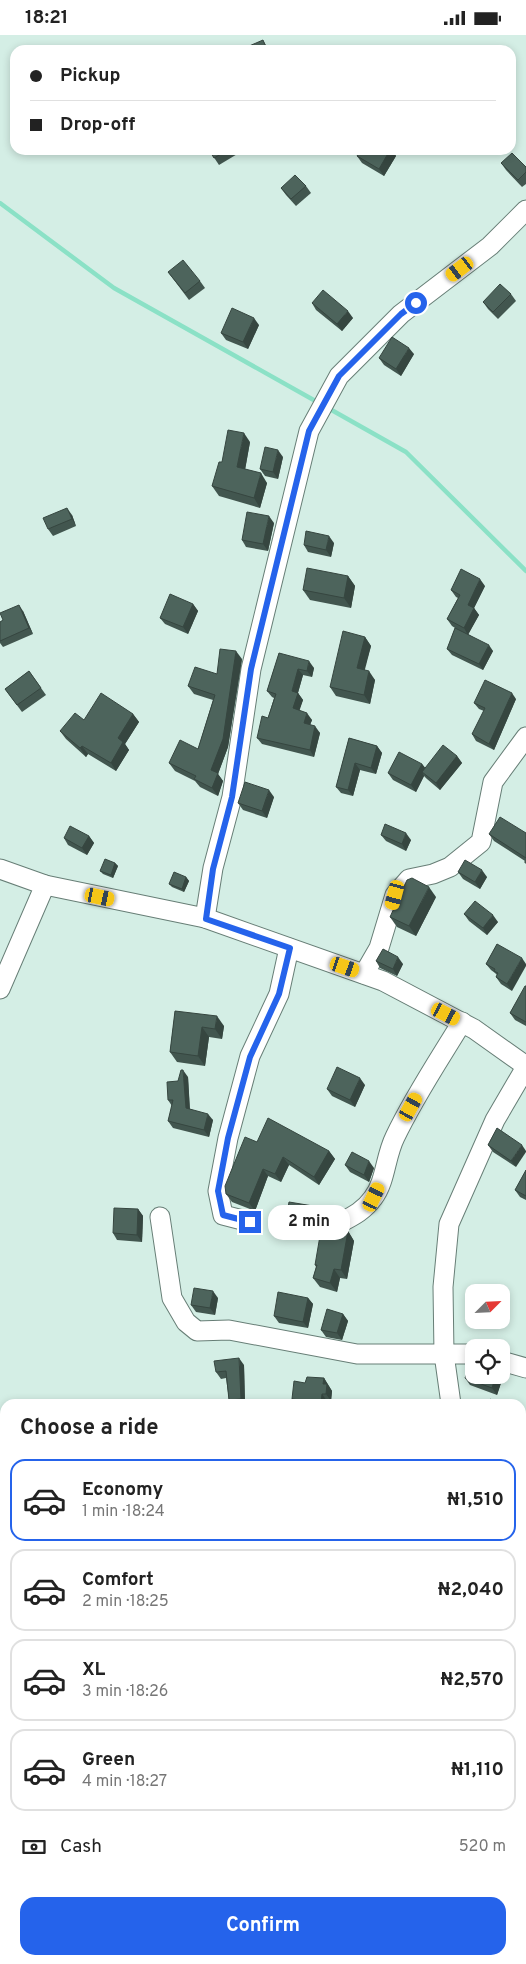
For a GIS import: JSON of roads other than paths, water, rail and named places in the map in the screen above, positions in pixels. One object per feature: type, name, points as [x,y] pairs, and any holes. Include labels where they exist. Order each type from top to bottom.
[{"type":"street","points":[[206,919],[213,869],[232,797],[251,669],[309,431],[339,376],[401,314],[490,246],[526,210]]},
{"type":"street","points":[[364,974],[379,948],[395,895],[409,879],[433,875],[450,867],[481,842],[493,783],[526,737]]},
{"type":"street","points":[[0,869],[45,885],[206,919],[383,981],[462,1022],[526,1066],[495,1120],[449,1224],[443,1287],[444,1353],[450,1399]]},
{"type":"street","points":[[0,989],[45,885]]},
{"type":"street","points":[[250,1222],[223,1215],[218,1191],[228,1138],[250,1057],[279,994],[290,948]]},
{"type":"street","points":[[336,1225],[362,1211],[374,1197],[382,1179],[394,1139],[429,1075],[462,1022]]},
{"type":"street","points":[[160,1217],[172,1298],[186,1322],[197,1331],[229,1330],[356,1354],[465,1354]]},
{"type":"street","points":[[510,1364],[526,1368]]},
{"type":"waterway","points":[[0,203],[114,288],[319,403]]},
{"type":"waterway","points":[[328,408],[406,452],[526,571]]}]
